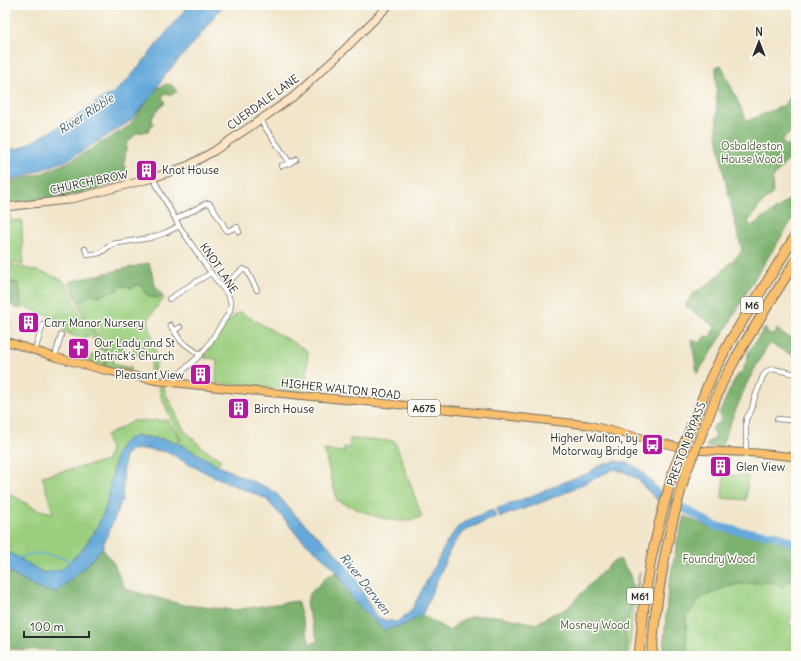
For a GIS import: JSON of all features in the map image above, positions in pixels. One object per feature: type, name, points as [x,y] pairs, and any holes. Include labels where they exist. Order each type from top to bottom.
[{"type":"highway","name":"PRESTON BYPASS","points":[[656,539],[673,472],[712,377],[730,341],[796,235]]},
{"type":"highway","name":"PRESTON BYPASS","points":[[652,656],[657,598],[663,563],[685,475],[722,383],[741,349],[796,260]]},
{"type":"highway","name":"M61","points":[[634,656],[641,581],[656,539]]},
{"type":"highway","name":"M6","points":[[639,656],[644,597],[656,539]]},
{"type":"main road","name":"CUERDALE LANE","points":[[153,178],[189,165],[214,151],[293,97],[340,54],[389,5]]},
{"type":"main road","name":"CHURCH BROW","points":[[5,207],[67,200],[153,178]]},
{"type":"main road","name":"HIGHER WALTON ROAD","points":[[5,341],[55,357],[152,380],[588,425],[691,450],[796,457]]},
{"type":"street","points":[[260,120],[290,163]]},
{"type":"street","points":[[281,166],[296,159]]},
{"type":"street","name":"KNOT LANE","points":[[153,178],[179,226],[230,300],[230,311],[207,347],[178,374],[173,382]]},
{"type":"street","points":[[176,220],[209,203],[227,231],[237,227],[239,232]]},
{"type":"street","points":[[85,249],[88,255],[100,253],[112,244],[150,238],[179,226]]},
{"type":"street","points":[[222,287],[243,269],[247,271],[257,290]]},
{"type":"street","points":[[169,299],[211,273]]},
{"type":"street","points":[[35,351],[43,324]]},
{"type":"street","points":[[170,325],[181,342],[200,355]]},
{"type":"street","points":[[174,331],[180,326]]},
{"type":"street","points":[[55,357],[61,335]]},
{"type":"street","points":[[746,453],[746,419],[752,410],[763,376],[767,371],[773,369],[796,374]]},
{"type":"street","points":[[777,419],[789,420],[794,418],[796,427]]},
{"type":"green space","name":"Osbaldeston House Wood","points":[[721,65],[747,121],[783,106],[796,90],[795,124],[789,134],[781,140],[787,147],[796,138],[796,153],[785,163],[772,180],[773,193],[758,208],[748,222],[751,226],[780,207],[796,193],[796,214],[756,276],[725,331],[697,374],[692,340],[700,343],[705,336],[710,337],[715,327],[685,305],[695,292],[708,285],[742,251],[724,175],[717,134],[716,67]]},
{"type":"green space","points":[[166,84],[172,85],[177,91],[174,94],[166,94],[162,96],[165,101],[164,104],[158,109],[152,118],[153,124],[148,131],[137,133],[127,143],[124,163],[128,178],[79,194],[5,204],[5,183],[40,174],[71,161],[129,126],[156,89]]},
{"type":"green space","points":[[9,208],[10,221],[22,220],[23,265],[11,262],[11,265],[49,274],[67,284],[79,313],[106,351],[106,354],[103,350],[98,349],[99,346],[93,338],[86,335],[85,339],[71,335],[63,330],[64,326],[61,321],[23,306],[21,302],[19,284],[5,280],[5,209]]},
{"type":"green space","points":[[149,263],[155,285],[163,297],[150,297],[139,284],[132,288],[119,286],[118,290],[98,296],[93,294],[78,303],[69,282]]},
{"type":"green space","points":[[5,280],[19,284],[21,302],[23,306],[22,309],[16,308],[7,302],[5,303]]},
{"type":"green space","points":[[139,284],[148,296],[153,298],[164,298],[148,319],[157,359],[154,371],[150,371],[152,359],[134,355],[134,346],[132,343],[119,340],[117,346],[124,347],[123,350],[127,351],[126,356],[115,353],[113,363],[127,368],[131,366],[130,372],[105,366],[108,352],[84,317],[78,303],[93,294],[119,286],[132,288]]},
{"type":"green space","points":[[240,312],[308,351],[306,392],[216,383],[217,359],[204,358],[224,327]]},
{"type":"green space","points":[[764,329],[766,329],[768,334],[773,335],[776,333],[777,329],[784,335],[796,340],[796,355],[792,355],[769,343],[747,383],[723,441],[722,447],[706,447],[709,441],[713,440],[715,437],[712,431],[714,425],[719,423],[721,420],[719,413],[736,377],[743,370],[747,361],[748,352]]},
{"type":"green space","points":[[103,353],[105,355],[106,354],[104,366],[90,362],[91,355],[101,357]]},
{"type":"green space","points":[[159,386],[164,387],[165,392],[184,430],[204,449],[221,460],[217,465],[178,443],[162,439],[137,436],[116,455],[106,507],[97,528],[82,550],[62,569],[44,573],[5,550],[5,491],[36,509],[53,513],[42,476],[107,461],[110,449],[106,436],[133,421],[168,420],[180,439],[179,441],[181,440],[161,396]]},
{"type":"green space","points":[[350,439],[395,441],[422,517],[409,521],[389,520],[371,515],[337,500],[324,450],[344,452],[344,447],[349,448]]},
{"type":"green space","points":[[724,475],[748,476],[746,500],[722,498]]},
{"type":"green space","name":"Foundry Wood","points":[[684,516],[713,529],[730,533],[775,538],[792,547],[796,550],[796,582],[795,580],[787,582],[783,587],[774,582],[739,584],[726,587],[702,597],[686,617],[687,656],[663,656],[668,589]]},
{"type":"green space","name":"Mosney Wood","points":[[102,548],[114,564],[125,589],[184,605],[234,610],[297,601],[310,644],[318,641],[306,606],[310,593],[327,576],[337,571],[354,601],[384,630],[404,625],[422,615],[450,631],[459,622],[467,618],[487,615],[536,624],[551,615],[566,609],[612,562],[620,559],[630,575],[634,593],[625,631],[626,656],[327,656],[318,653],[314,656],[60,656],[53,650],[5,649],[5,568],[15,576],[40,589],[65,586],[71,578],[86,566]]},
{"type":"green space","points":[[640,572],[632,621],[629,656],[626,656],[625,631]]},
{"type":"green space","points":[[795,580],[796,613],[789,621],[796,634],[796,656],[687,656],[686,617],[702,597],[726,587],[739,584],[774,582],[783,586],[787,582]]},
{"type":"water","name":"River Ribble","points":[[189,5],[223,5],[198,38],[165,75],[152,96],[129,122],[68,160],[22,177],[5,181],[5,150],[21,148],[70,121],[99,100],[114,93],[132,75]]},
{"type":"water","name":"River Darwen","points":[[137,436],[162,439],[178,443],[217,465],[276,493],[293,513],[332,549],[356,579],[375,615],[384,620],[397,622],[411,611],[447,542],[457,528],[464,522],[493,510],[496,517],[462,533],[451,548],[422,615],[404,625],[384,630],[354,601],[337,571],[297,535],[266,499],[190,465],[168,452],[147,449],[131,450],[126,454],[124,461],[122,499],[102,548],[86,566],[57,592],[40,589],[15,576],[5,568],[5,550],[44,573],[62,569],[82,550],[97,528],[106,507],[116,455],[122,444],[128,439]]},
{"type":"water","points":[[616,461],[631,464],[642,472],[660,491],[658,501],[639,480],[625,472],[614,469],[562,494],[500,517],[496,509],[587,474],[598,466]]},
{"type":"waterway","name":"River Darwen","points":[[652,489],[715,526],[738,531],[775,535],[796,544]]},
{"type":"waterway","points":[[17,558],[38,553],[67,559],[72,562]]},
{"type":"place","name":"Knot House","points":[[147,170]]},
{"type":"place","name":"Carr Manor Nursery","points":[[28,323]]},
{"type":"place","name":"Our Lady and St Patrick's Church","points":[[78,349]]},
{"type":"place","name":"Pleasant View","points":[[200,375]]},
{"type":"place","name":"Birch House","points":[[238,409]]},
{"type":"place","name":"Higher Walton, by Motorway Bridge","points":[[653,444]]},
{"type":"place","name":"Glen View","points":[[721,467]]}]
